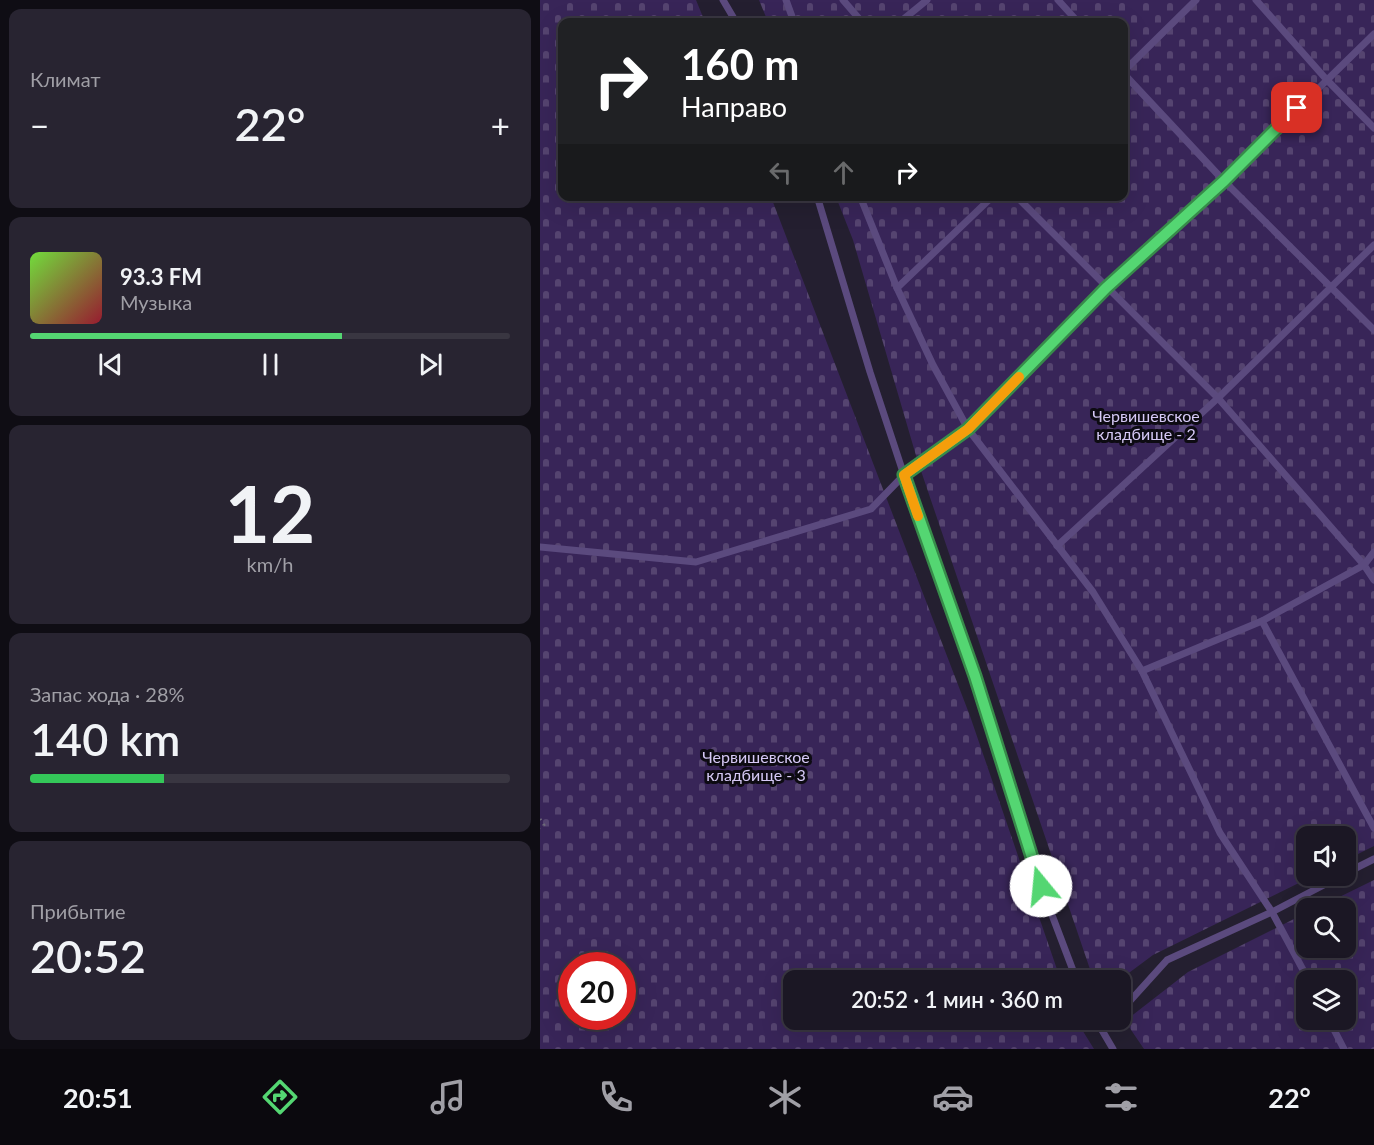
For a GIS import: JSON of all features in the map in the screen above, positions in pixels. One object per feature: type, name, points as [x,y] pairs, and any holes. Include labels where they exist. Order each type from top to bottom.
[{"type":"lane","points":[[723,0],[734,18]]},
{"type":"lane","points":[[786,0],[793,18]]},
{"type":"lane","points":[[843,0],[859,18]]},
{"type":"lane","points":[[905,18],[927,0]]},
{"type":"lane","points":[[1058,0],[1074,18]]},
{"type":"lane","points":[[1128,69],[1196,0]]},
{"type":"lane","points":[[1256,0],[1326,79],[1374,128]]},
{"type":"lane","points":[[540,547],[696,562],[871,509],[904,475],[968,429],[1106,288],[1224,181],[1374,34]]},
{"type":"lane","points":[[1128,77],[1224,181],[1374,330]]},
{"type":"lane","points":[[819,201],[904,475],[975,676],[1041,886],[1073,970]]},
{"type":"lane","points":[[862,201],[897,288],[933,365],[968,429],[1093,592],[1142,671],[1220,834],[1272,912],[1303,970]]},
{"type":"lane","points":[[897,288],[988,201]]},
{"type":"lane","points":[[1021,201],[1218,398],[1364,565],[1374,580]]},
{"type":"lane","points":[[1057,546],[1218,398],[1374,245]]},
{"type":"lane","points":[[1142,671],[1262,621],[1364,565],[1374,552]]},
{"type":"lane","points":[[1262,621],[1374,828]]},
{"type":"lane","points":[[1356,868],[1374,858]]},
{"type":"lane","points":[[1131,1000],[1167,960],[1272,912],[1322,886]]},
{"type":"lane","points":[[1334,1030],[1344,1049]]},
{"type":"lane","points":[[1103,1031],[1113,1049]]},
{"type":"path","points":[[540,819],[544,825],[540,828]]},
{"type":"green space","name":"Червишевское кладбище - 3","points":[[540,0],[696,0],[703,18],[558,18],[558,201],[773,201],[970,716],[1057,970],[783,970],[783,1030],[1082,1030],[1094,1049],[540,1049]]},
{"type":"green space","name":"Червишевское кладбище - 2","points":[[759,0],[1374,0],[1374,846],[1356,855],[1356,826],[1296,826],[1296,884],[1153,955],[1131,971],[1090,970],[917,459],[853,240],[838,201],[1128,201],[1128,18],[766,18]]},
{"type":"green space","points":[[1374,880],[1374,1049],[1144,1049],[1131,1030],[1131,1016],[1188,972],[1296,918],[1296,958],[1356,958],[1356,898],[1337,898]]},
{"type":"slow traffic","points":[[918,516],[904,475],[968,429],[1019,377]]},
{"type":"route","points":[[1041,886],[975,676],[904,475],[968,429],[1106,288],[1224,181],[1297,108]]}]
